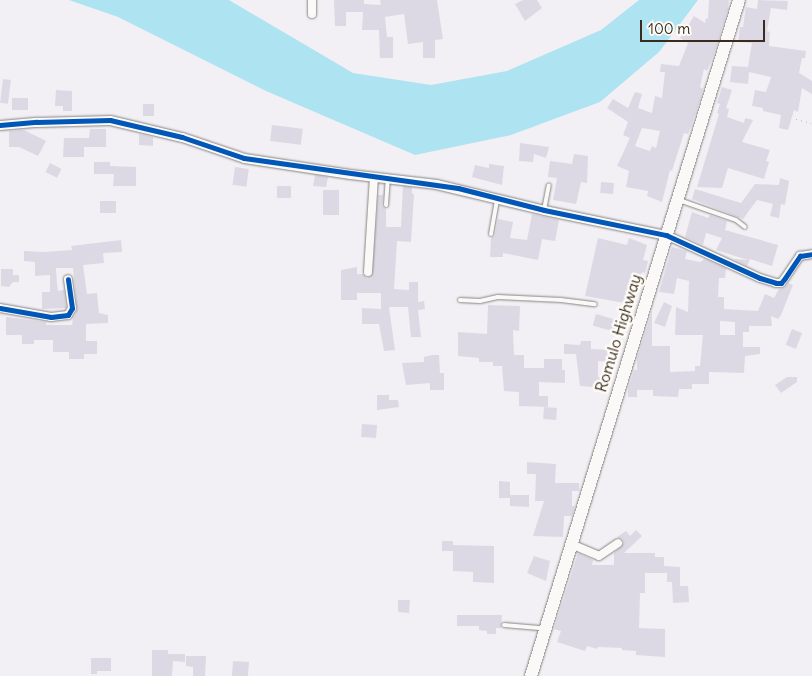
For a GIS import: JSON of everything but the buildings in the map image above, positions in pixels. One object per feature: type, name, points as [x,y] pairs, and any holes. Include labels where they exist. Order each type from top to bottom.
[{"type":"highway","name":"Romulo Highway","points":[[531,676],[739,0]]},
{"type":"street","points":[[312,0],[312,14]]},
{"type":"street","points":[[0,125],[110,120],[165,132],[244,158],[436,184],[544,210],[666,235],[760,278],[776,283],[781,283],[800,256],[812,254]]},
{"type":"street","points":[[368,272],[374,177]]},
{"type":"street","points":[[0,308],[51,317],[68,315],[72,308],[68,278]]},
{"type":"street","points":[[571,544],[599,556],[618,543]]},
{"type":"lane","points":[[386,205],[388,178]]},
{"type":"lane","points":[[544,210],[549,185]]},
{"type":"lane","points":[[491,234],[497,198]]},
{"type":"lane","points":[[677,199],[736,220],[745,227]]},
{"type":"lane","points":[[460,300],[480,301],[498,297],[561,300],[595,304]]},
{"type":"lane","points":[[504,625],[546,629]]},
{"type":"path","points":[[796,118],[812,123]]},
{"type":"water","points":[[69,0],[229,0],[353,73],[431,85],[507,71],[601,30],[639,0],[698,0],[659,52],[600,102],[511,135],[415,155],[266,91],[118,17]]},
{"type":"cycle path","points":[[0,125],[110,120],[182,137],[244,158],[458,188],[544,210],[666,235],[760,278],[776,283],[781,283],[800,256],[812,254]]},
{"type":"cycle path","points":[[0,308],[51,317],[68,315],[72,308],[68,279]]}]
